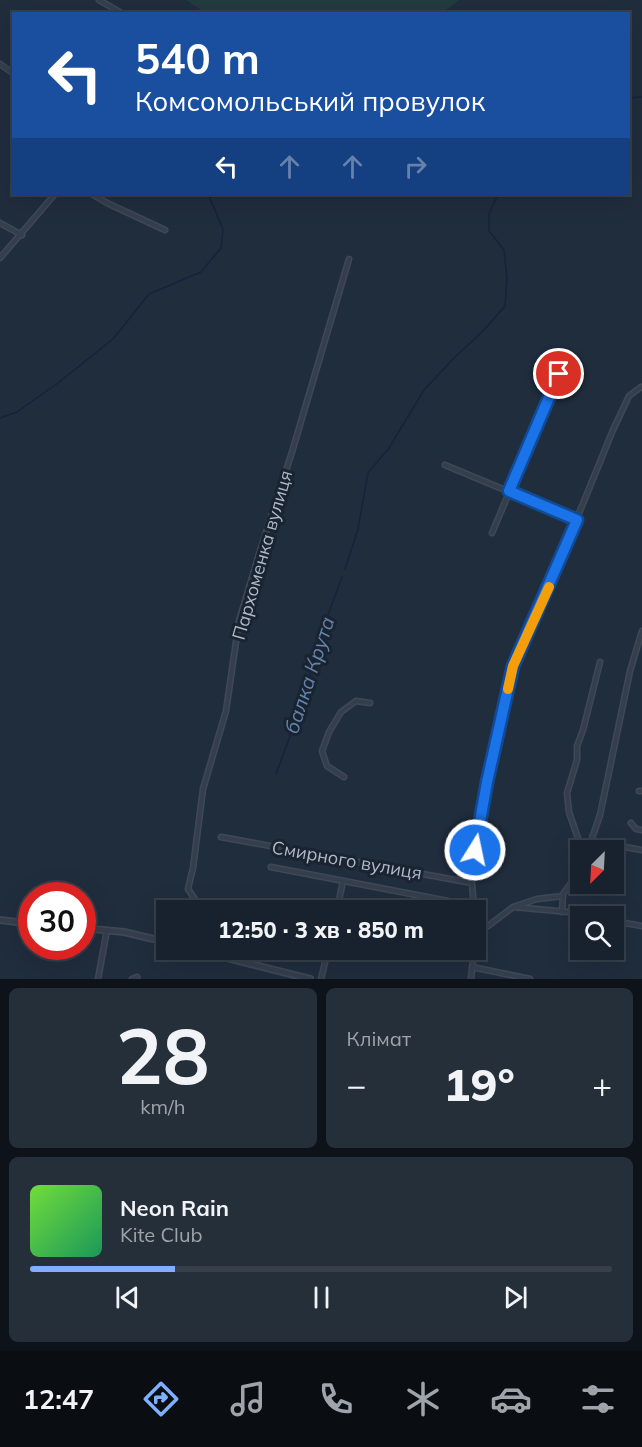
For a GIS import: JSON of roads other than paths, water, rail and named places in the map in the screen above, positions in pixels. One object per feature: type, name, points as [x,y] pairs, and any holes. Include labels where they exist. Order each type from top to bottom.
[{"type":"street","points":[[99,0],[120,12]]},
{"type":"street","points":[[0,258],[54,195]]},
{"type":"street","points":[[94,195],[165,230]]},
{"type":"street","points":[[0,223],[22,235]]},
{"type":"street","name":"Пархоменка вулиця","points":[[195,900],[188,890],[204,789],[226,711],[239,621],[349,260]]},
{"type":"street","points":[[492,533],[559,374]]},
{"type":"street","points":[[473,900],[471,870],[487,782],[513,666],[628,396],[640,387]]},
{"type":"street","points":[[445,465],[577,520]]},
{"type":"street","points":[[591,840],[600,815],[630,671],[642,631]]},
{"type":"street","points":[[578,840],[568,812],[567,793],[600,662]]},
{"type":"street","points":[[344,777],[327,766],[322,751],[329,732],[341,712],[356,701],[370,703]]},
{"type":"street","points":[[631,823],[636,829],[642,830]]},
{"type":"street","name":"Смирного вулиця","points":[[221,837],[472,883]]},
{"type":"street","points":[[624,847],[642,850]]},
{"type":"street","points":[[271,867],[435,900]]},
{"type":"street","points":[[339,900],[343,881]]},
{"type":"street","points":[[562,912],[563,896],[570,885]]},
{"type":"street","points":[[486,928],[513,908],[537,899],[563,896]]},
{"type":"street","points":[[513,908],[570,913]]},
{"type":"street","points":[[0,920],[18,922]]},
{"type":"street","points":[[624,923],[642,926]]},
{"type":"street","points":[[96,929],[124,932],[156,940]]},
{"type":"street","points":[[98,979],[107,930]]},
{"type":"street","points":[[236,960],[310,979]]},
{"type":"street","points":[[321,979],[326,960]]},
{"type":"street","points":[[471,979],[473,960]]},
{"type":"street","points":[[472,967],[530,979]]},
{"type":"waterway","points":[[630,98],[642,97]]},
{"type":"waterway","points":[[0,418],[17,412],[113,339],[149,294],[201,272],[221,248],[223,229],[208,195]]},
{"type":"waterway","name":"балка Крута","points":[[345,569],[358,529],[368,473],[389,448],[424,390],[505,306],[507,279],[504,250],[489,231],[489,214],[498,195]]},
{"type":"waterway","name":"балка Крута","points":[[276,774],[306,693],[318,642],[342,577]]}]
